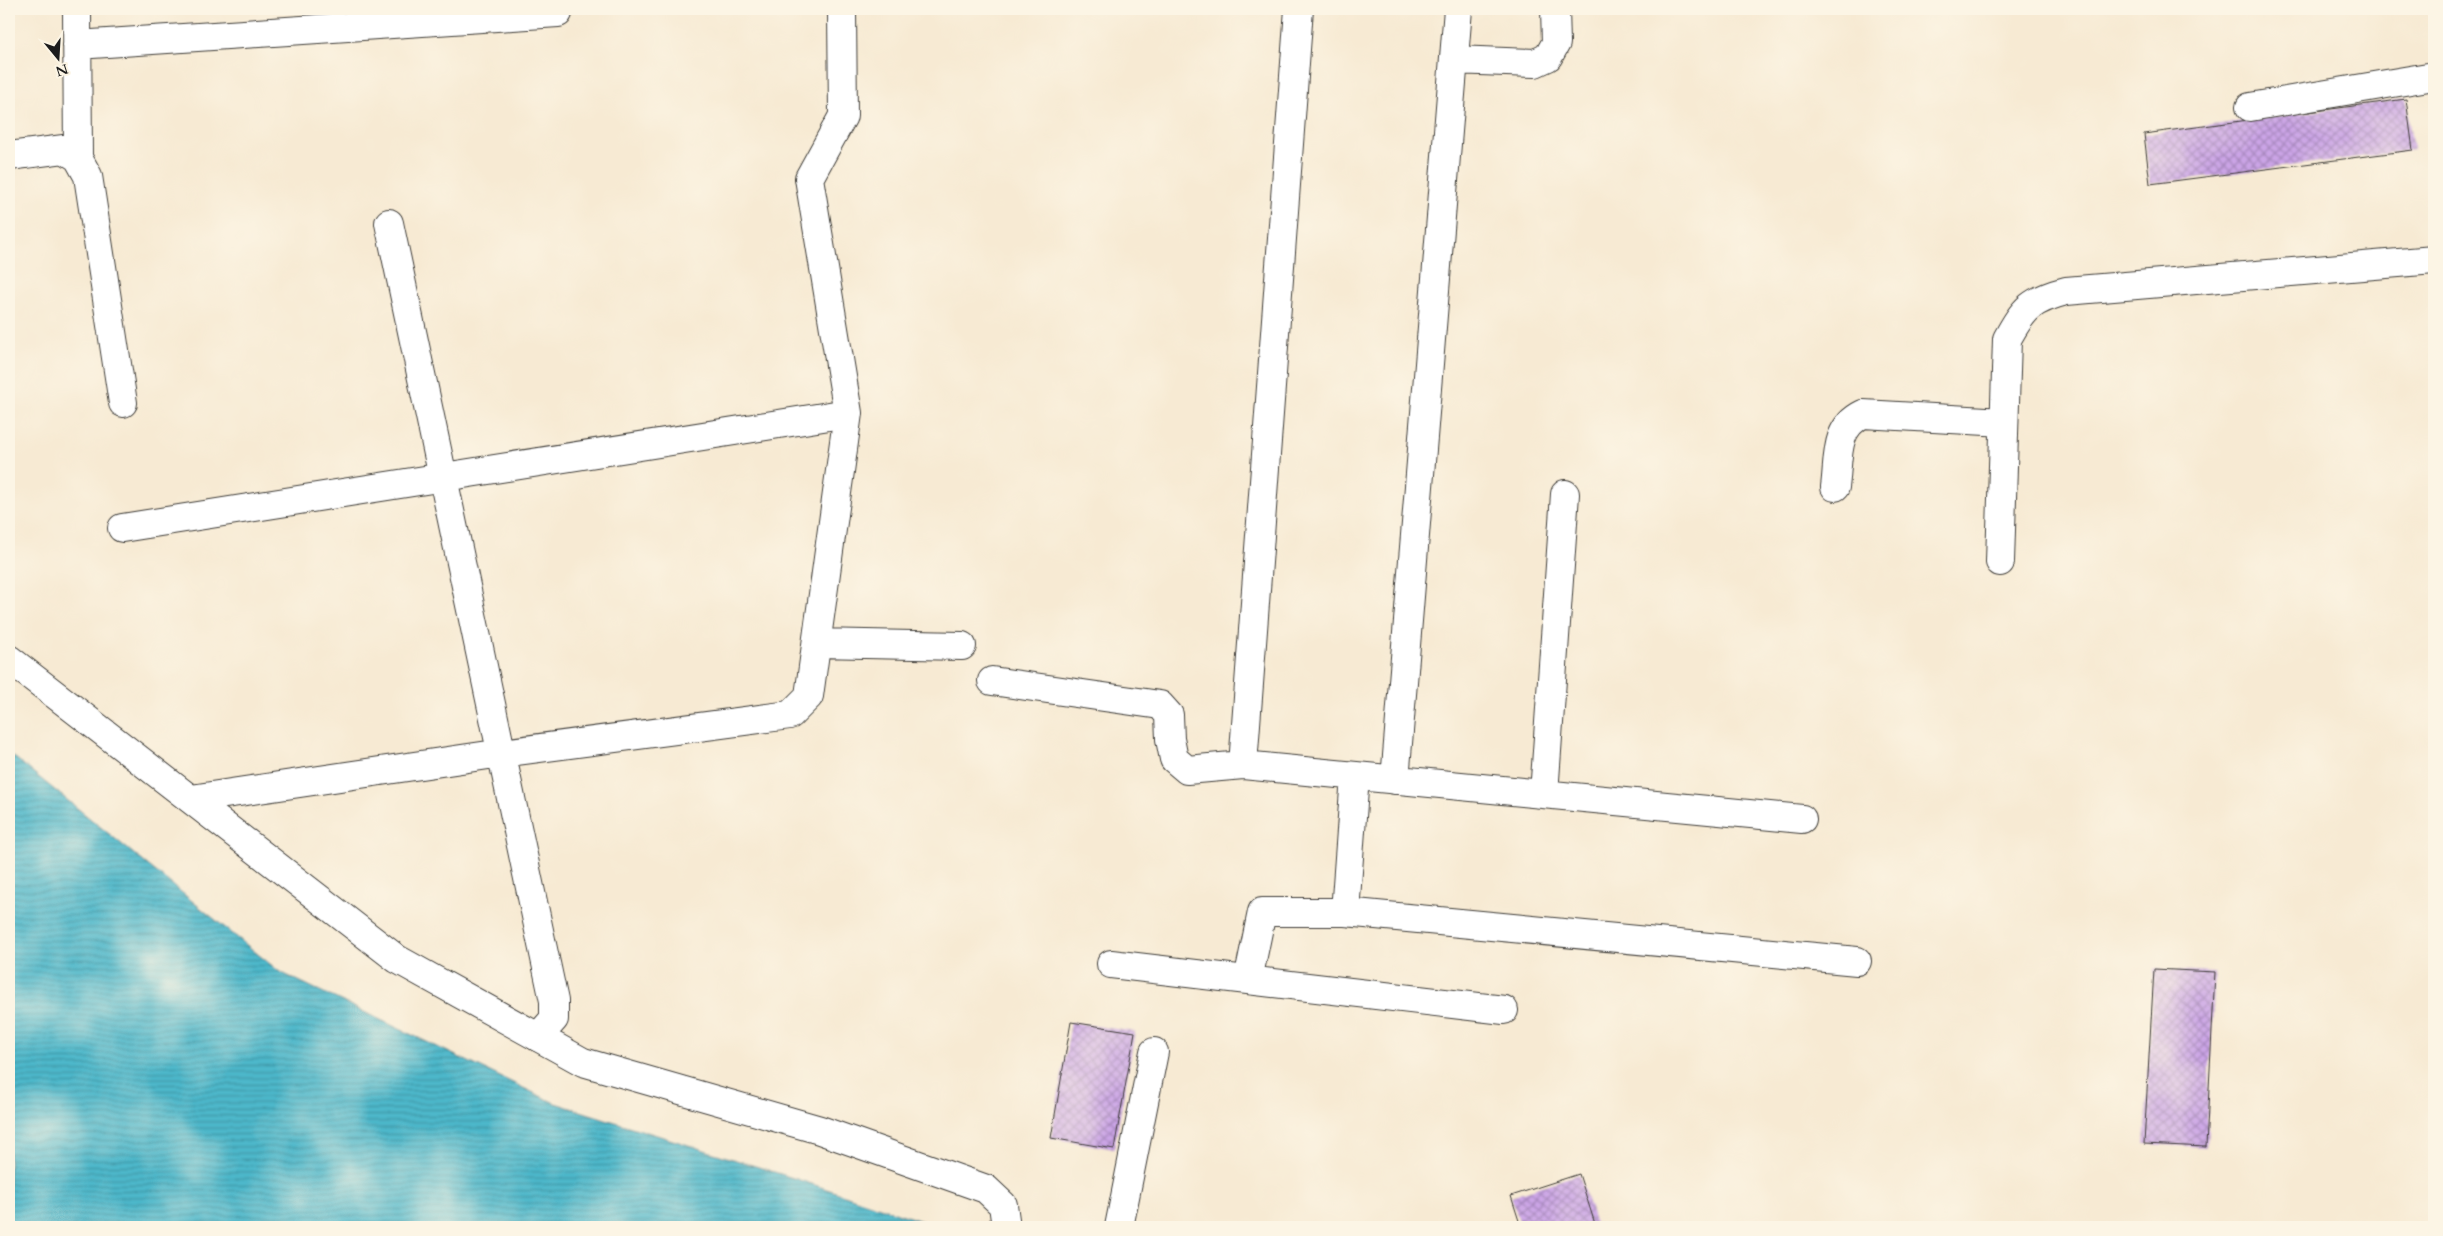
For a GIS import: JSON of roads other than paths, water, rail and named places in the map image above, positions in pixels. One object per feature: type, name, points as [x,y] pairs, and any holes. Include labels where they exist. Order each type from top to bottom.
[{"type":"street","points":[[77,9],[78,158]]},
{"type":"street","points":[[191,799],[502,753],[790,715],[809,696],[848,413],[808,178],[843,116],[842,9]]},
{"type":"street","points":[[1243,765],[1299,9]]},
{"type":"street","points":[[1395,780],[1458,9]]},
{"type":"street","points":[[1454,60],[1535,63],[1548,57],[1556,43],[1555,9]]},
{"type":"street","points":[[77,45],[558,13]]},
{"type":"street","points":[[2250,107],[2434,76]]},
{"type":"street","points":[[9,156],[64,149],[78,158],[88,176],[122,403]]},
{"type":"street","points":[[388,223],[554,1001],[554,1019],[538,1037]]},
{"type":"street","points":[[2000,562],[2007,339],[2020,314],[2044,297],[2066,291],[2434,260]]},
{"type":"street","points":[[122,528],[848,413]]},
{"type":"street","points":[[1835,487],[1842,432],[1851,419],[1864,414],[2004,422]]},
{"type":"street","points":[[1544,794],[1565,494]]},
{"type":"street","points":[[817,642],[962,646]]},
{"type":"street","points":[[9,659],[397,960],[583,1062],[820,1130],[986,1189],[1003,1205],[1006,1227]]},
{"type":"street","points":[[992,681],[1160,704],[1169,715],[1170,739],[1174,759],[1187,770],[1243,765],[1802,820]]},
{"type":"street","points":[[1345,912],[1355,776]]},
{"type":"street","points":[[1248,980],[1262,912],[1345,912],[1857,961]]},
{"type":"street","points":[[1111,964],[1504,1010]]},
{"type":"street","points":[[1120,1227],[1154,1052]]},
{"type":"water","points":[[9,753],[280,972],[555,1103],[806,1182],[939,1227],[9,1227]]}]
